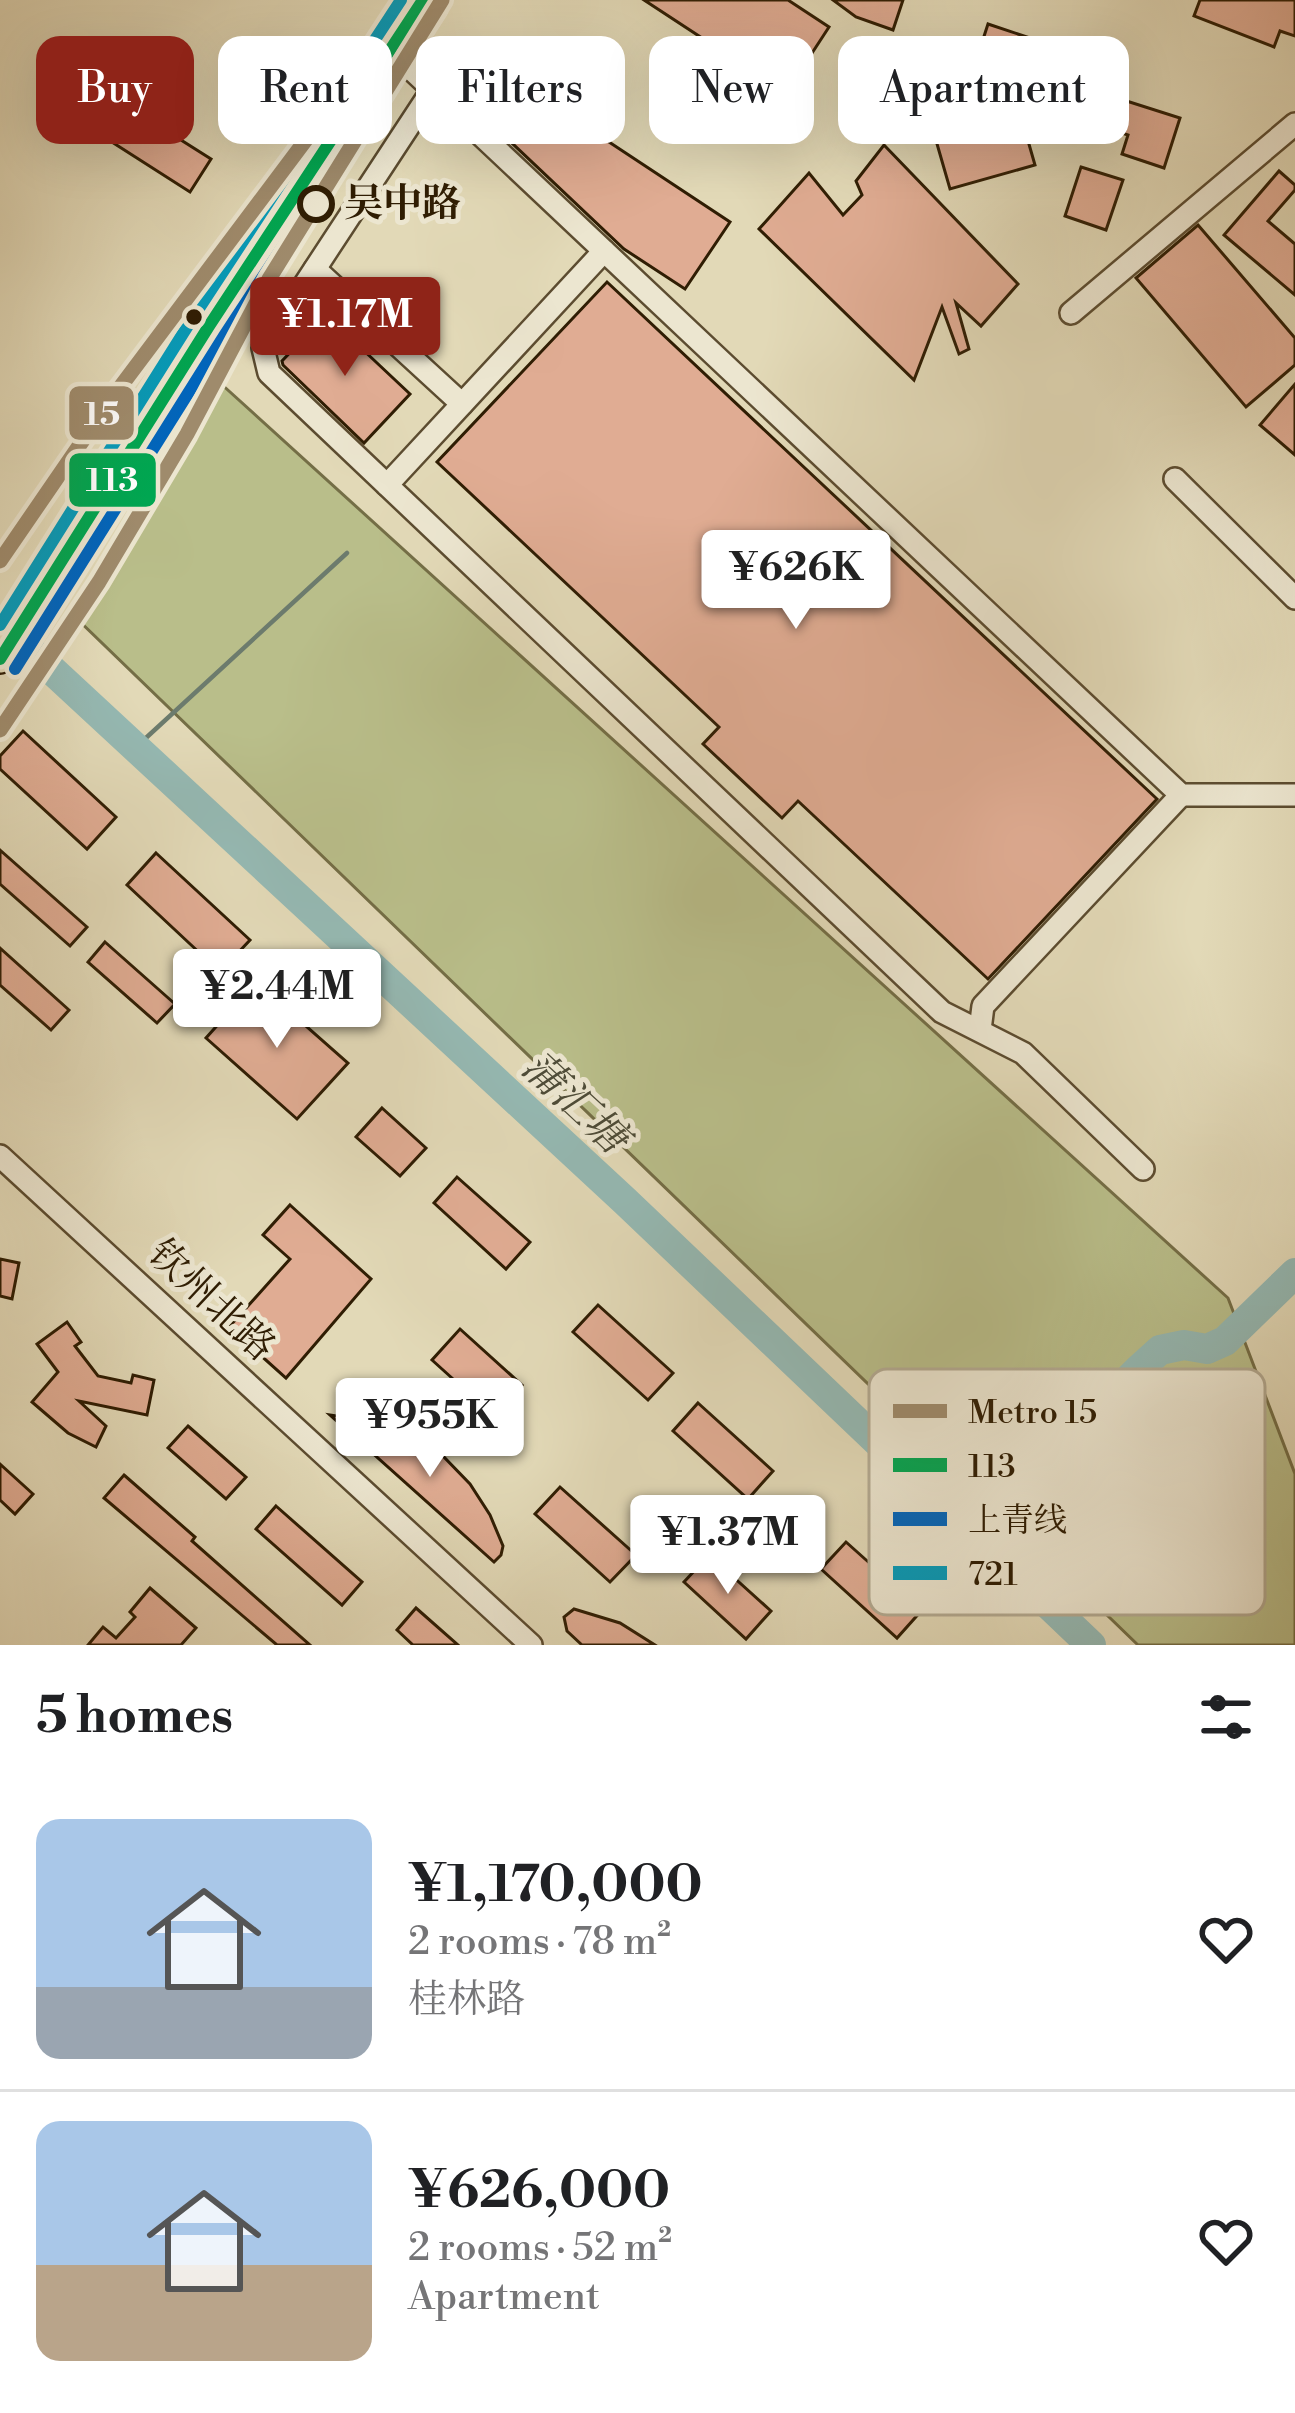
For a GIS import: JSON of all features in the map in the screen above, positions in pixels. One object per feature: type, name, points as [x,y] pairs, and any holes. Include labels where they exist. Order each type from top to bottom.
[{"type":"main road","points":[[392,48],[423,0]]},
{"type":"main road","points":[[0,658],[330,144]]},
{"type":"street","points":[[392,51],[416,73]]},
{"type":"street","points":[[416,115],[263,348],[269,373],[394,476],[942,1012],[1023,1053],[1143,1169]]},
{"type":"street","points":[[1071,313],[1295,124]]},
{"type":"street","points":[[491,144],[1180,795],[1295,795]]},
{"type":"street","points":[[394,476],[604,251]]},
{"type":"street","points":[[315,269],[454,412]]},
{"type":"street","points":[[1175,479],[1295,598]]},
{"type":"street","points":[[980,1030],[983,1006],[1180,795]]},
{"type":"street","name":"钦州北路","points":[[0,1156],[531,1645]]},
{"type":"green space","points":[[219,382],[1228,1298],[1255,1369],[869,1369],[869,1385],[71,613]]},
{"type":"green space","points":[[1265,1395],[1295,1474],[1295,1645],[1138,1645],[1107,1615],[1265,1615]]},
{"type":"building","points":[[644,0],[788,0],[829,27],[814,50],[814,36],[699,36]]},
{"type":"building","points":[[833,0],[903,0],[893,30],[856,17]]},
{"type":"building","points":[[1200,0],[1295,0],[1295,36],[1280,31],[1274,47],[1194,16]]},
{"type":"building","points":[[988,24],[1024,36],[984,36]]},
{"type":"building","points":[[1129,102],[1180,118],[1164,168],[1122,154],[1129,144]]},
{"type":"building","points":[[115,144],[187,144],[211,159],[190,192]]},
{"type":"building","points":[[513,144],[612,144],[730,222],[685,289],[624,249]]},
{"type":"building","points":[[937,144],[1029,144],[1035,165],[950,189]]},
{"type":"building","points":[[884,145],[1018,284],[981,326],[956,303],[969,349],[959,354],[942,307],[914,380],[759,229],[809,173],[843,215],[862,195],[856,181]]},
{"type":"building","points":[[1081,167],[1123,180],[1106,230],[1065,216]]},
{"type":"building","points":[[1279,171],[1295,190],[1268,221],[1295,244],[1295,295],[1224,235]]},
{"type":"building","points":[[1198,225],[1295,338],[1295,365],[1246,407],[1136,278]]},
{"type":"building","points":[[607,282],[1157,799],[988,979],[798,801],[782,818],[703,744],[719,727],[437,462]]},
{"type":"building","points":[[326,315],[410,394],[364,443],[283,365]]},
{"type":"building","points":[[1295,384],[1295,455],[1260,425]]},
{"type":"building","points":[[23,731],[116,817],[87,849],[0,769],[0,756]]},
{"type":"building","points":[[0,850],[87,927],[70,946],[0,884]]},
{"type":"building","points":[[156,853],[250,940],[220,972],[127,885]]},
{"type":"building","points":[[105,942],[175,1004],[157,1023],[88,962]]},
{"type":"building","points":[[0,948],[69,1010],[51,1030],[0,985]]},
{"type":"building","points":[[256,982],[348,1063],[297,1119],[206,1038]]},
{"type":"building","points":[[382,1108],[426,1148],[400,1176],[356,1137]]},
{"type":"building","points":[[457,1177],[530,1242],[506,1269],[434,1203]]},
{"type":"building","points":[[290,1205],[371,1279],[286,1378],[229,1327],[290,1259],[263,1235]]},
{"type":"building","points":[[0,1259],[19,1263],[12,1299],[0,1296]]},
{"type":"building","points":[[598,1305],[673,1373],[648,1400],[573,1332]]},
{"type":"building","points":[[67,1322],[81,1342],[75,1346],[98,1376],[131,1383],[133,1375],[154,1380],[147,1415],[79,1401],[106,1426],[96,1447],[68,1433],[32,1402],[58,1372],[37,1344]]},
{"type":"building","points":[[460,1329],[522,1385],[494,1416],[432,1360]]},
{"type":"building","points":[[698,1403],[773,1471],[748,1499],[673,1431]]},
{"type":"building","points":[[330,1415],[382,1423],[440,1453],[470,1484],[490,1515],[503,1546],[501,1555],[494,1562]]},
{"type":"building","points":[[188,1426],[246,1477],[226,1499],[168,1448]]},
{"type":"building","points":[[0,1464],[33,1494],[15,1514],[0,1500]]},
{"type":"building","points":[[124,1475],[310,1645],[277,1645],[104,1498]]},
{"type":"building","points":[[560,1487],[636,1555],[610,1582],[535,1514]]},
{"type":"building","points":[[276,1506],[362,1582],[342,1605],[256,1529]]},
{"type":"building","points":[[846,1542],[869,1563],[869,1613],[821,1569]]},
{"type":"building","points":[[709,1555],[771,1611],[746,1639],[684,1582]]},
{"type":"building","points":[[150,1588],[196,1628],[181,1645],[88,1645],[103,1627],[116,1638],[135,1617],[130,1612]]},
{"type":"building","points":[[416,1608],[458,1645],[413,1645],[397,1630]]},
{"type":"building","points":[[574,1609],[620,1623],[655,1645],[582,1645],[567,1631],[564,1617]]},
{"type":"building","points":[[872,1615],[918,1615],[897,1638]]},
{"type":"waterway","points":[[135,748],[347,553]]},
{"type":"waterway","name":"蒲汇塘","points":[[0,622],[869,1433]]},
{"type":"waterway","points":[[1139,1369],[1160,1350],[1184,1345],[1207,1349],[1225,1341],[1295,1273]]},
{"type":"waterway","name":"蒲汇塘","points":[[1060,1615],[1091,1645]]},
{"type":"metro line","name":"15","points":[[0,730],[99,582],[187,434],[269,279],[442,0]]},
{"type":"metro line","name":"15","points":[[0,561],[112,398],[303,144]]},
{"type":"transit line","name":"721","points":[[0,625],[401,0]]},
{"type":"transit line","name":"113","points":[[0,659],[209,326],[423,0]]},
{"type":"transit line","name":"上青线","points":[[15,669],[224,336],[438,10]]},
{"type":"place","name":"吴中路","points":[[316,204]]}]
